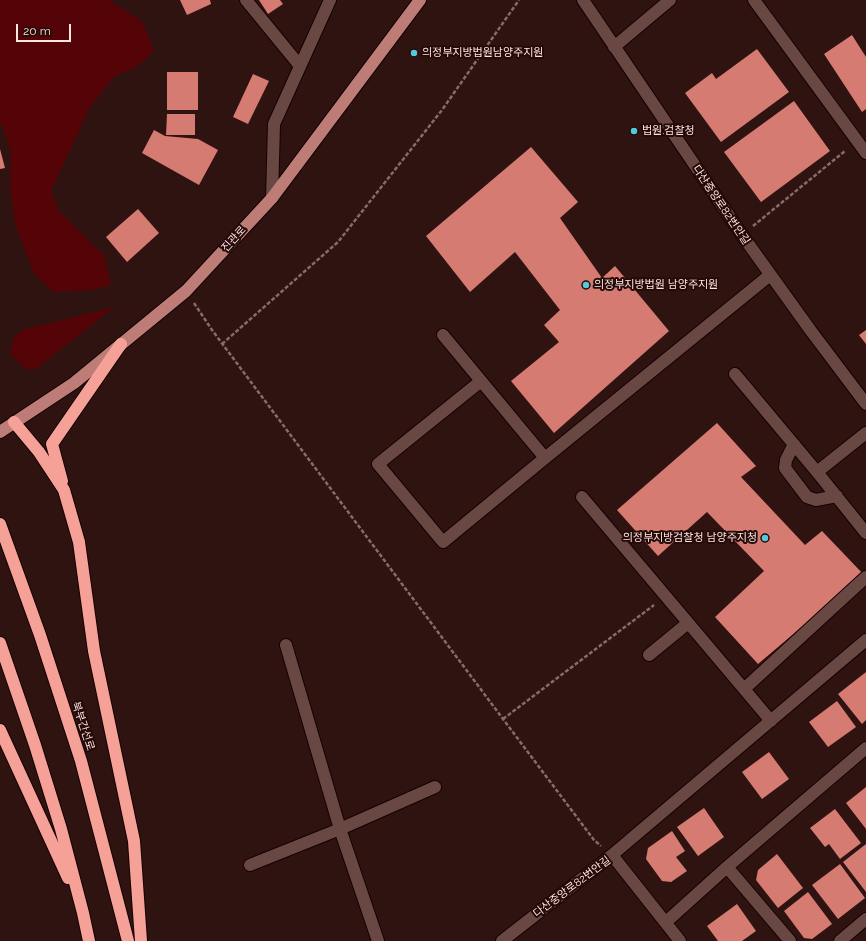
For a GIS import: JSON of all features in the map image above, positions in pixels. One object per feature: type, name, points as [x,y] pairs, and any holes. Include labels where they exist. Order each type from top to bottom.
[{"type":"highway","points":[[121,344],[52,444],[79,542],[94,651],[134,841],[141,941]]},
{"type":"highway","points":[[14,422],[40,452],[64,490]]},
{"type":"highway","name":"북부간선로","points":[[0,524],[40,635],[81,761],[128,941]]},
{"type":"highway","points":[[0,643],[36,745],[61,829],[83,913],[88,941]]},
{"type":"highway","points":[[0,730],[83,913]]},
{"type":"main road","name":"진관로","points":[[0,432],[74,383],[186,291],[272,198],[420,0]]},
{"type":"street","points":[[246,0],[300,66]]},
{"type":"street","points":[[272,198],[274,124],[330,0]]},
{"type":"street","name":"다산중앙로82번안길","points":[[584,0],[614,47],[742,235],[866,404]]},
{"type":"street","points":[[614,47],[670,0]]},
{"type":"street","points":[[754,0],[866,153]]},
{"type":"street","points":[[481,381],[378,464],[443,542],[770,274]]},
{"type":"street","points":[[443,335],[545,458]]},
{"type":"street","points":[[735,374],[866,533]]},
{"type":"street","points":[[817,472],[866,433]]},
{"type":"street","points":[[794,444],[786,460],[785,468],[807,497],[816,500],[837,496]]},
{"type":"street","points":[[582,497],[771,721]]},
{"type":"street","points":[[744,689],[866,577]]},
{"type":"street","points":[[649,655],[688,623]]},
{"type":"street","points":[[612,855],[866,640]]},
{"type":"street","points":[[286,645],[340,829],[378,941]]},
{"type":"street","points":[[666,922],[727,867],[866,748]]},
{"type":"street","points":[[250,865],[340,829],[435,787]]},
{"type":"street","name":"다산중앙로82번안길","points":[[502,941],[612,855],[680,941]]},
{"type":"street","points":[[727,867],[790,941]]},
{"type":"street","points":[[840,941],[866,919]]},
{"type":"path","points":[[222,344],[338,242],[442,110],[519,0]]},
{"type":"path","points":[[742,235],[858,141]]},
{"type":"path","points":[[186,291],[222,344],[594,840],[612,855]]},
{"type":"path","points":[[503,719],[654,605]]},
{"type":"shaded area","points":[[0,0],[109,0],[142,21],[154,51],[138,66],[114,77],[90,107],[51,191],[59,211],[104,255],[111,285],[92,290],[53,292],[34,274],[15,224],[10,184],[11,152],[2,125],[0,124]]},
{"type":"shaded area","points":[[114,307],[36,369],[25,369],[10,353],[14,337],[22,330]]},
{"type":"building","points":[[180,0],[210,0],[211,4],[187,15]]},
{"type":"building","points":[[259,0],[280,0],[283,4],[268,14]]},
{"type":"building","points":[[852,35],[866,57],[866,109],[862,112],[824,54]]},
{"type":"building","points":[[757,49],[789,92],[721,142],[685,93],[712,73],[716,79]]},
{"type":"building","points":[[167,72],[198,72],[198,110],[167,110]]},
{"type":"building","points":[[253,74],[269,81],[248,124],[233,117]]},
{"type":"building","points":[[794,101],[830,151],[761,202],[724,152]]},
{"type":"building","points":[[167,114],[195,114],[195,135],[166,135]]},
{"type":"building","points":[[154,130],[165,136],[198,139],[218,150],[199,185],[142,153]]},
{"type":"building","name":"의정부지방법원 남양주지원","points":[[531,147],[578,202],[560,218],[602,278],[615,266],[669,331],[554,433],[511,381],[559,342],[544,325],[560,310],[515,252],[470,292],[426,236]]},
{"type":"building","points":[[0,149],[5,168],[0,169]]},
{"type":"building","points":[[138,209],[159,233],[127,262],[106,237]]},
{"type":"building","points":[[866,330],[866,344],[859,335]]},
{"type":"building","name":"의정부지방검찰청 남양주지청","points":[[717,423],[756,466],[741,477],[805,545],[822,531],[865,576],[758,664],[715,617],[764,571],[707,512],[658,556],[617,510]]},
{"type":"building","points":[[866,672],[866,720],[862,724],[838,694]]},
{"type":"building","points":[[837,701],[856,727],[828,747],[809,722]]},
{"type":"building","points":[[769,752],[789,779],[762,799],[742,772]]},
{"type":"building","points":[[866,787],[866,829],[846,803]]},
{"type":"building","points":[[704,808],[724,837],[698,856],[677,827]]},
{"type":"building","points":[[835,809],[861,843],[840,859],[829,844],[825,847],[810,828]]},
{"type":"building","points":[[672,831],[685,851],[676,857],[687,871],[671,882],[662,881],[646,859],[648,848]]},
{"type":"building","points":[[866,844],[866,892],[843,862]]},
{"type":"building","points":[[777,854],[803,888],[778,908],[756,880],[758,870]]},
{"type":"building","points":[[840,864],[865,898],[838,919],[812,885]]},
{"type":"building","points":[[808,892],[832,924],[812,939],[804,938],[784,911]]},
{"type":"building","points":[[737,904],[756,931],[742,941],[718,941],[707,926]]},
{"type":"place","name":"의정부지방법원남양주지원","points":[[414,53]]},
{"type":"place","name":"법원.검찰청","points":[[634,131]]},
{"type":"place","name":"의정부지방법원 남양주지원","points":[[586,285]]},
{"type":"place","name":"의정부지방검찰청 남양주지청","points":[[765,538]]}]
